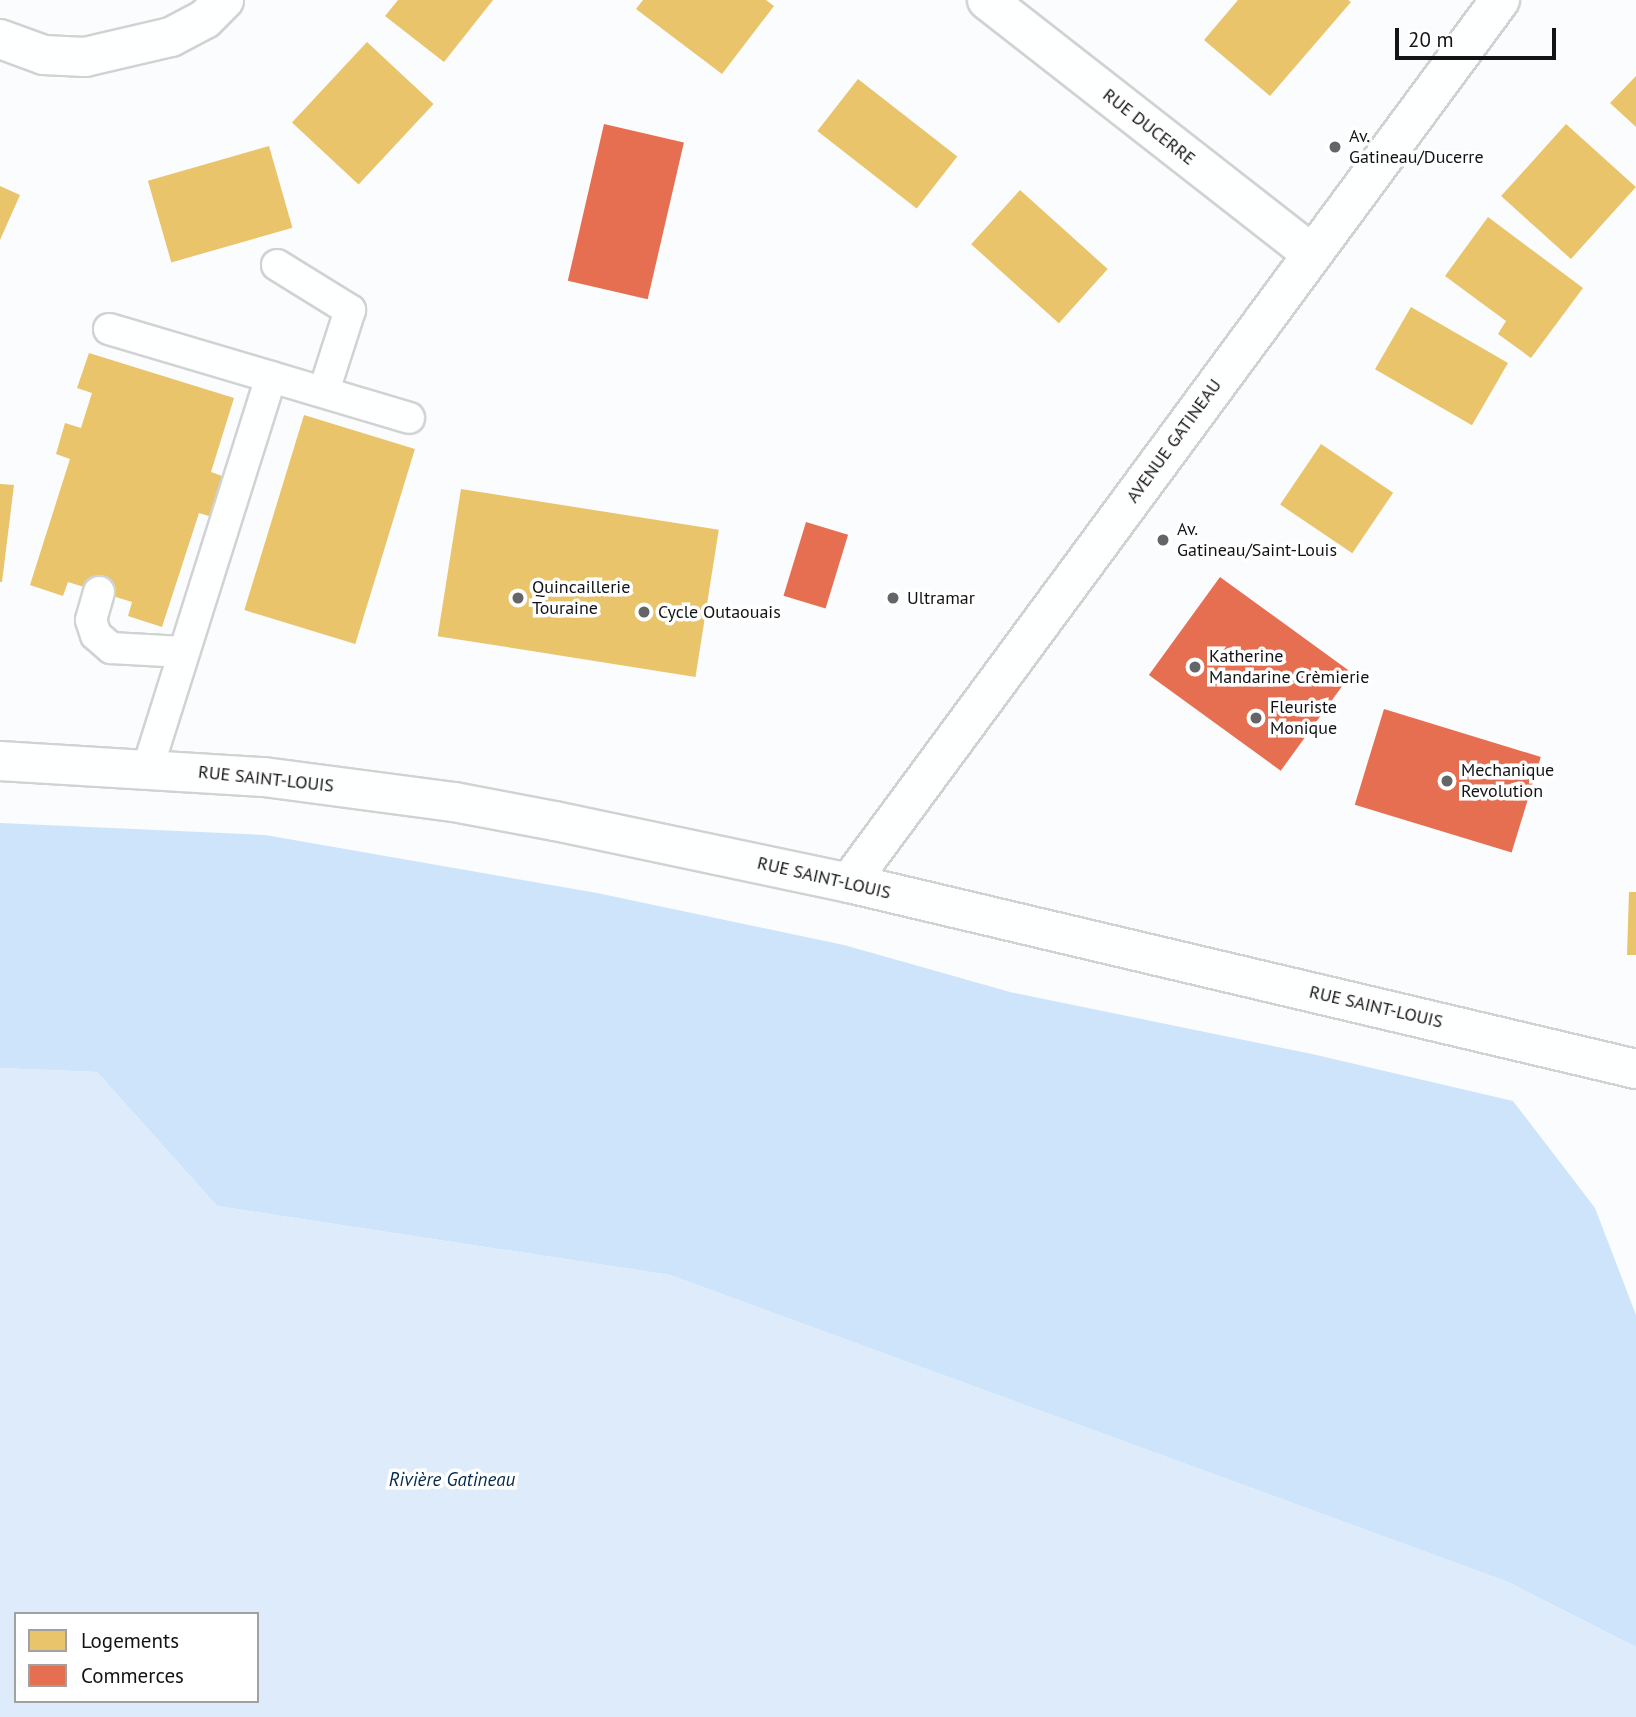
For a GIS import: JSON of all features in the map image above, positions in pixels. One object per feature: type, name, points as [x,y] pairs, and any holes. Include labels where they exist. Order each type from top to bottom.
[{"type":"street","points":[[0,39],[44,55],[85,57],[171,37],[205,19],[224,0]]},
{"type":"street","name":"RUE DUCERRE","points":[[987,0],[1311,253]]},
{"type":"street","name":"AVENUE GATINEAU","points":[[849,883],[1500,0]]},
{"type":"street","name":"RUE SAINT-LOUIS","points":[[0,761],[264,777],[454,802],[849,883],[1636,1069]]},
{"type":"lane","points":[[277,265],[350,310],[324,391]]},
{"type":"lane","points":[[109,329],[409,418]]},
{"type":"lane","points":[[148,768],[271,377]]},
{"type":"lane","points":[[99,592],[91,620],[96,635],[111,648],[183,652]]},
{"type":"shaded area","points":[[0,823],[265,835],[597,893],[844,945],[1010,992],[1312,1054],[1513,1101],[1595,1208],[1636,1315],[1636,1647],[1508,1582],[670,1275],[217,1206],[97,1072],[0,1068]]},
{"type":"water","name":"Rivière Gatineau","points":[[0,1068],[97,1072],[217,1206],[670,1275],[1508,1582],[1636,1647],[1636,1717],[0,1717]]},
{"type":"building: Logements","points":[[398,0],[493,0],[444,62],[385,16]]},
{"type":"building: Logements","points":[[643,0],[766,0],[774,6],[722,74],[636,9]]},
{"type":"building: Logements","points":[[1238,0],[1351,2],[1270,96],[1204,40]]},
{"type":"building: Logements","points":[[367,42],[434,104],[359,185],[292,122]]},
{"type":"building: Logements","points":[[1636,76],[1636,127],[1610,103]]},
{"type":"building: Logements","points":[[858,79],[957,157],[917,209],[817,131]]},
{"type":"building: Logements","points":[[1566,124],[1636,187],[1571,259],[1501,196]]},
{"type":"building: Logements","points":[[269,146],[292,228],[171,262],[148,181]]},
{"type":"building: Logements","points":[[0,186],[20,195],[0,240]]},
{"type":"building: Logements","points":[[1020,190],[1108,269],[1059,323],[971,244]]},
{"type":"building: Logements","points":[[1488,217],[1583,288],[1531,358],[1498,334],[1506,321],[1445,276]]},
{"type":"building: Logements","points":[[1411,307],[1508,363],[1472,425],[1375,369]]},
{"type":"building: Logements","points":[[89,353],[234,398],[211,472],[225,477],[212,517],[199,513],[162,627],[128,616],[132,602],[68,582],[63,596],[30,585],[70,459],[56,454],[65,423],[81,428],[92,393],[77,388]]},
{"type":"building: Logements","points":[[304,415],[415,449],[355,644],[244,610]]},
{"type":"building: Logements","points":[[1321,444],[1393,493],[1352,553],[1280,505]]},
{"type":"building: Logements","points":[[0,484],[14,485],[2,582],[0,582]]},
{"type":"building: Logements","points":[[461,489],[719,530],[695,677],[438,636]]},
{"type":"building: Logements","points":[[1629,892],[1636,892],[1636,955],[1627,955]]},
{"type":"building: Commerces","points":[[604,124],[684,142],[648,299],[568,281]]},
{"type":"building: Commerces","points":[[806,522],[848,535],[826,608],[783,596]]},
{"type":"building: Commerces","points":[[1220,577],[1352,673],[1281,771],[1149,675]]},
{"type":"building: Commerces","name":"Mechanique Revolution","points":[[1384,709],[1541,757],[1512,853],[1355,805]]},
{"type":"place","name":"Av. Gatineau/Ducerre","points":[[1335,147]]},
{"type":"place","name":"Av. Gatineau/Saint-Louis","points":[[1163,540]]},
{"type":"place","name":"Quincaillerie Touraine","points":[[518,598]]},
{"type":"place","name":"Ultramar","points":[[893,598]]},
{"type":"place","name":"Cycle Outaouais","points":[[644,612]]},
{"type":"place","name":"Katherine Mandarine Crèmierie","points":[[1195,667]]},
{"type":"place","name":"Fleuriste Monique","points":[[1256,718]]},
{"type":"place","name":"Mechanique Revolution","points":[[1447,781]]}]
